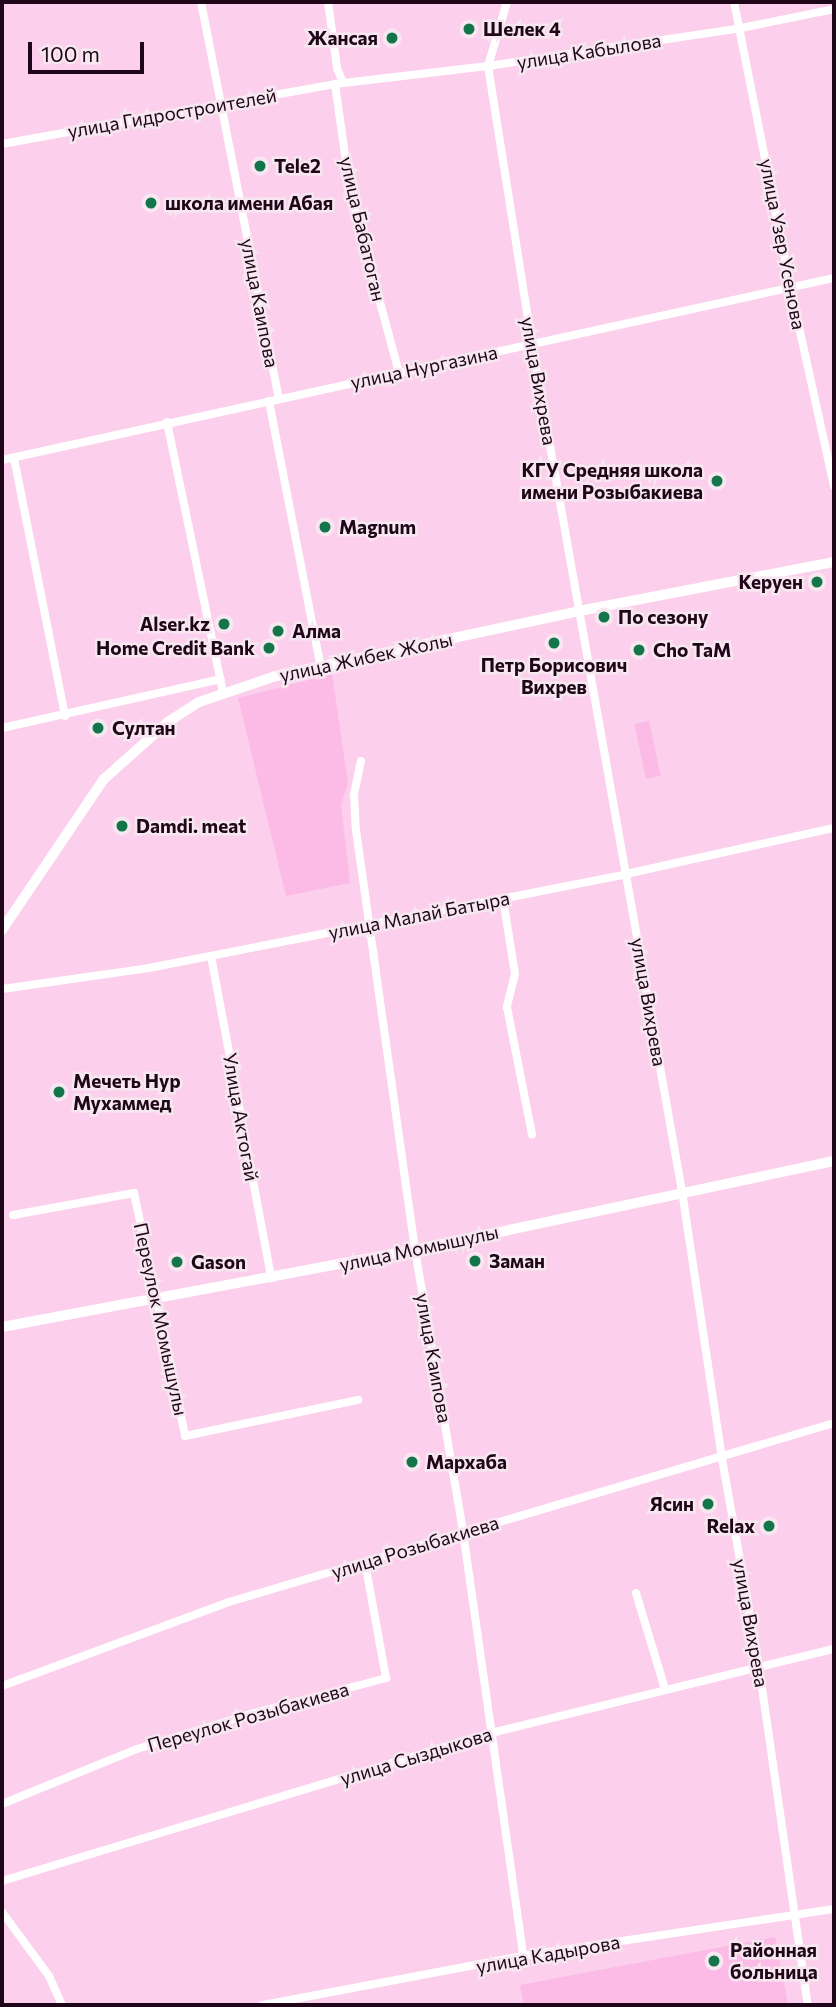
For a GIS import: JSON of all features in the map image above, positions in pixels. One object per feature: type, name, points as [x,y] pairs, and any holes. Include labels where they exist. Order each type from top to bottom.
[{"type":"main road","name":"улица Жибек Жолы","points":[[2,930],[104,779],[168,722],[199,702],[223,692],[321,668],[579,611],[834,562]]},
{"type":"street","name":"улица Каипова","points":[[201,2],[279,398]]},
{"type":"street","name":"улица Бабатоган","points":[[328,2],[350,191],[399,373]]},
{"type":"street","name":"улица Вихрева","points":[[507,2],[488,66],[532,344],[682,1191],[722,1459],[759,1667],[808,2005]]},
{"type":"street","name":"улица Узер Усенова","points":[[734,2],[790,286],[834,486]]},
{"type":"street","name":"улица Кабылова","points":[[339,83],[488,66],[741,28],[834,9]]},
{"type":"street","name":"улица Гидростроителей","points":[[2,144],[339,83]]},
{"type":"street","name":"улица Нургазина","points":[[2,460],[834,278]]},
{"type":"street","points":[[269,401],[321,668]]},
{"type":"street","points":[[167,422],[223,692]]},
{"type":"street","points":[[14,458],[65,716]]},
{"type":"street","points":[[2,729],[221,679]]},
{"type":"street","name":"улица Каипова","points":[[361,761],[355,807],[370,924],[415,1250],[463,1532],[523,1956]]},
{"type":"street","name":"улица Малай Батыра","points":[[2,989],[211,956],[626,874],[834,828]]},
{"type":"street","points":[[503,899],[515,975],[507,1007],[532,1135]]},
{"type":"street","name":"Улица Актогай","points":[[211,956],[271,1278]]},
{"type":"street","name":"улица Момышулы","points":[[2,1327],[415,1250],[682,1191],[834,1161]]},
{"type":"street","name":"Переулок Момышулы","points":[[13,1215],[134,1193],[185,1436],[358,1400]]},
{"type":"street","name":"улица Розыбакиева","points":[[2,1686],[229,1602],[722,1459],[834,1423]]},
{"type":"street","name":"Переулок Розыбакиева","points":[[2,1804],[137,1749],[251,1714],[386,1678],[365,1562]]},
{"type":"street","points":[[636,1593],[665,1689]]},
{"type":"street","name":"улица Сыздыкова","points":[[2,1881],[491,1733],[834,1648]]},
{"type":"street","name":"улица Кадырова","points":[[263,2005],[523,1956],[834,1909]]},
{"type":"street","points":[[2,1912],[49,1976],[62,2005]]},
{"type":"shaded area","points":[[332,674],[348,783],[341,805],[350,883],[286,896],[238,698]]},
{"type":"shaded area","points":[[649,721],[661,776],[646,779],[634,724]]},
{"type":"shaded area","name":"Районная больница","points":[[775,1937],[788,2005],[524,2005],[520,1985]]},
{"type":"place","name":"Шелек 4","points":[[469,29]]},
{"type":"place","name":"Жансая","points":[[392,38]]},
{"type":"place","name":"Tele2","points":[[260,166]]},
{"type":"place","name":"школа имени Абая","points":[[151,203]]},
{"type":"place","name":"КГУ Средняя школа имени Розыбакиева","points":[[717,481]]},
{"type":"place","name":"Magnum","points":[[325,527]]},
{"type":"place","name":"Керуен","points":[[817,582]]},
{"type":"place","name":"По сезону","points":[[604,617]]},
{"type":"place","name":"Alser.kz","points":[[224,624]]},
{"type":"place","name":"Алма","points":[[278,631]]},
{"type":"place","name":"Петр Борисович Вихрев","points":[[554,643]]},
{"type":"place","name":"Home Credit Bank","points":[[269,648]]},
{"type":"place","name":"Cho TaM","points":[[639,650]]},
{"type":"place","name":"Султан","points":[[98,728]]},
{"type":"place","name":"Damdi. meat","points":[[122,826]]},
{"type":"place","name":"Мечеть Нур Мухаммед","points":[[59,1092]]},
{"type":"place","name":"Заман","points":[[475,1261]]},
{"type":"place","name":"Gason","points":[[177,1262]]},
{"type":"place","name":"Мархаба","points":[[412,1462]]},
{"type":"place","name":"Ясин","points":[[708,1504]]},
{"type":"place","name":"Relax","points":[[769,1526]]},
{"type":"place","name":"Районная больница","points":[[714,1961]]}]
